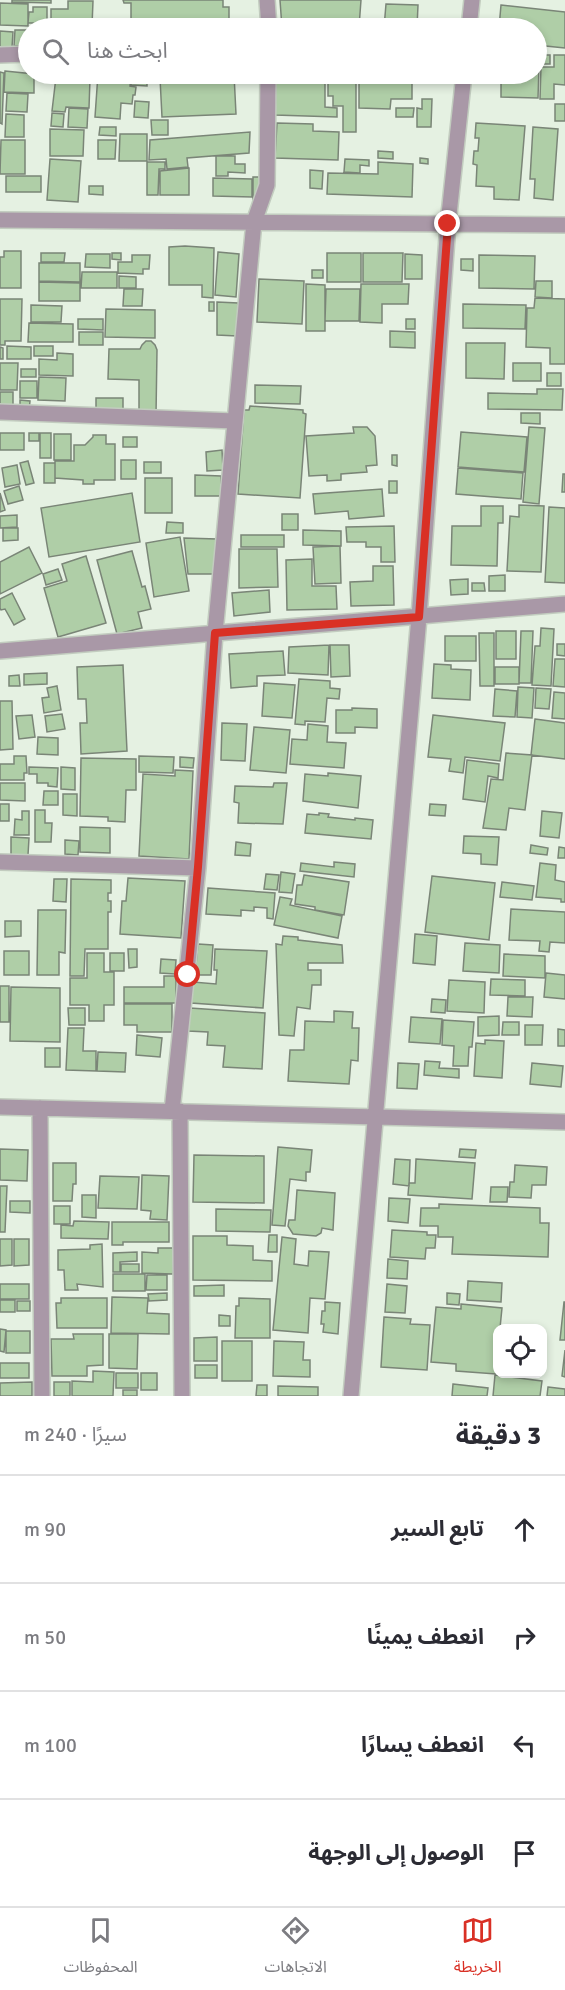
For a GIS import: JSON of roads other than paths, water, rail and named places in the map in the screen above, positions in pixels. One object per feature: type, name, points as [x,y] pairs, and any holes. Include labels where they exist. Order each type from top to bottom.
[{"type":"street","points":[[267,0],[268,18]]},
{"type":"street","points":[[470,18],[472,0]]},
{"type":"street","points":[[0,55],[18,54]]},
{"type":"street","points":[[182,1396],[176,1111],[198,867],[215,633],[254,222],[267,185],[268,84]]},
{"type":"street","points":[[351,1396],[419,617],[448,224],[463,84]]},
{"type":"street","points":[[0,220],[565,225]]},
{"type":"street","points":[[0,411],[235,421]]},
{"type":"street","points":[[0,651],[565,604]]},
{"type":"street","points":[[0,862],[198,867]]},
{"type":"street","points":[[0,1107],[565,1122]]},
{"type":"street","points":[[40,1108],[42,1396]]}]
